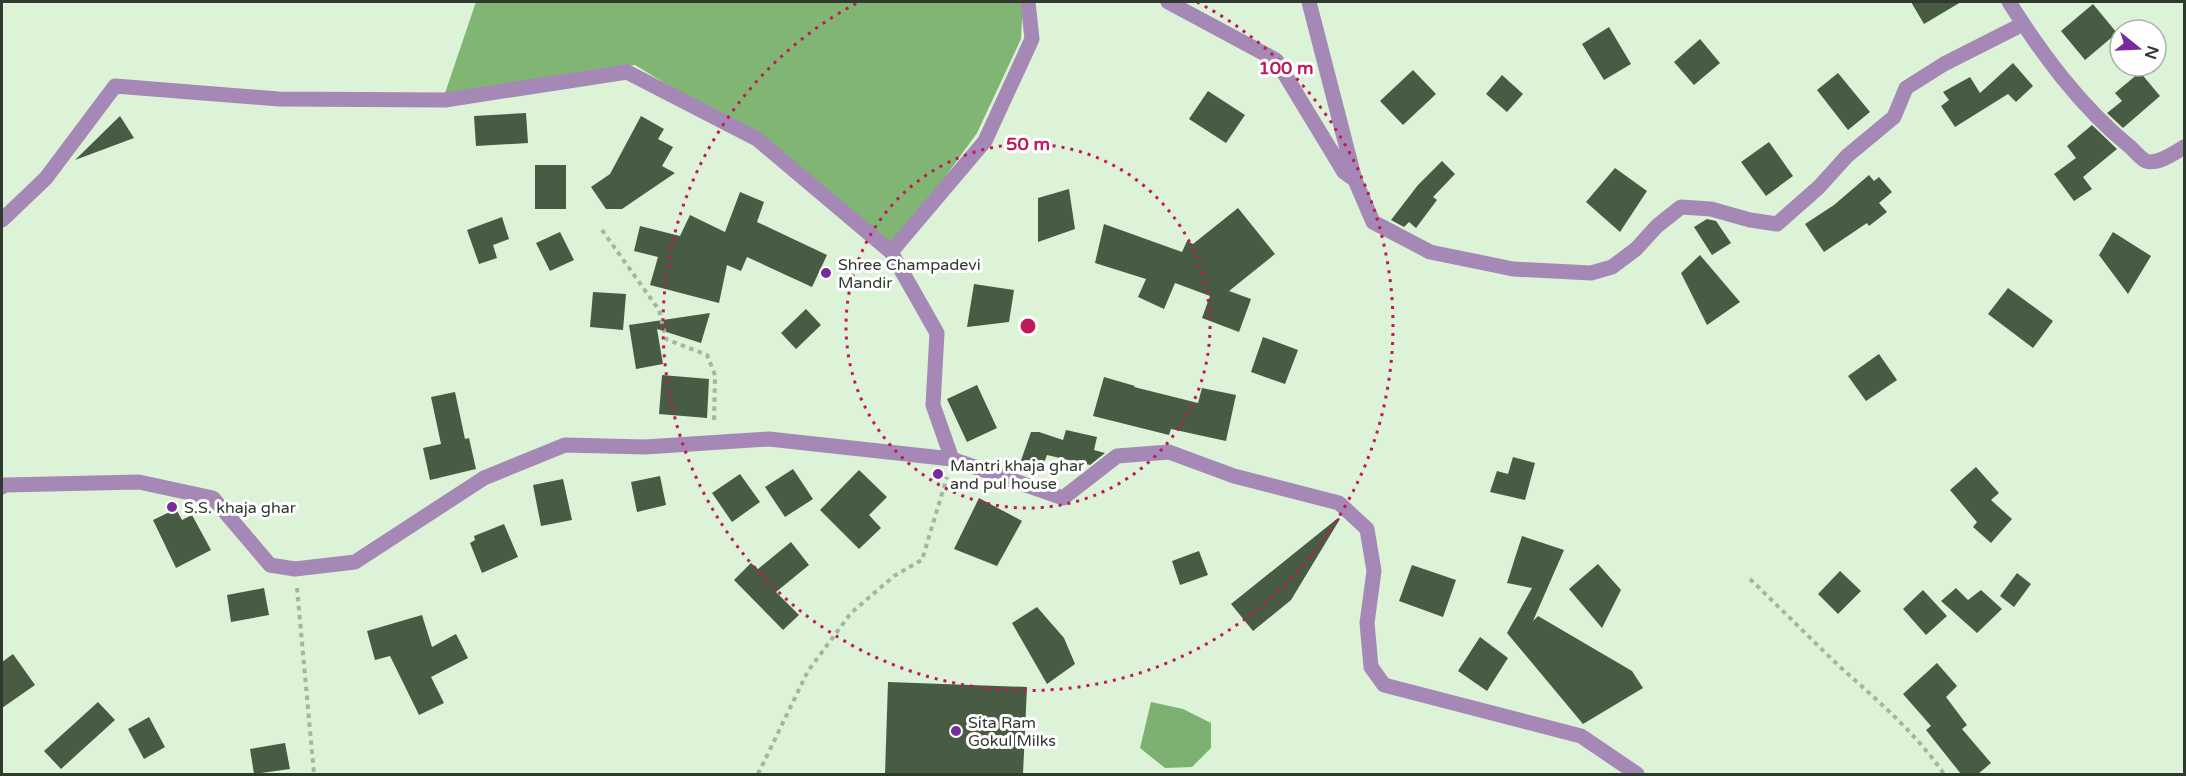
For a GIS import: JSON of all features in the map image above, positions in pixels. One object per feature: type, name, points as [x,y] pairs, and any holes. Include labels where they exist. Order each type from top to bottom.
[{"type":"street","points":[[891,252],[985,141],[1032,39],[1028,2]]},
{"type":"street","points":[[1168,2],[1276,60],[1344,172],[1355,180]]},
{"type":"street","points":[[1309,2],[1355,180],[1373,222],[1430,252],[1513,270],[1591,273],[1612,267],[1636,249],[1657,226],[1681,207],[1711,209],[1750,220],[1777,224],[1819,187],[1847,156],[1894,117],[1906,88],[1944,64],[2023,24]]},
{"type":"street","points":[[2009,2],[2033,40],[2077,96],[2117,137],[2146,161],[2158,161],[2184,147]]},
{"type":"street","points":[[2,220],[46,178],[114,86],[279,99],[445,100],[627,72],[758,139],[891,252],[937,333],[933,405],[952,459]]},
{"type":"street","points":[[2,487],[139,482],[213,498],[270,565],[295,569],[355,562],[484,478],[565,445],[645,447],[769,439],[952,459],[1063,498],[1117,456],[1169,452],[1234,476],[1339,503],[1367,529],[1374,571],[1367,623],[1371,667],[1384,685],[1581,736],[1637,774]]},
{"type":"path","points":[[602,230],[660,310],[666,339],[706,355],[715,375],[714,442]]},
{"type":"path","points":[[758,774],[808,671],[851,613],[894,576],[922,560],[952,459]]},
{"type":"path","points":[[295,569],[314,774]]},
{"type":"path","points":[[1750,579],[1839,665],[1892,712],[1928,751],[1944,774]]},
{"type":"shaded area","points":[[476,2],[1023,2],[1021,39],[977,133],[891,252],[757,139],[635,65],[445,93]]},
{"type":"shaded area","points":[[1151,702],[1183,709],[1211,723],[1211,748],[1192,767],[1165,768],[1140,748]]},
{"type":"building","points":[[1911,2],[1961,2],[1924,24]]},
{"type":"building","points":[[2093,4],[2108,22],[2108,41],[2085,60],[2061,31]]},
{"type":"building","points":[[1609,27],[1631,64],[1604,80],[1582,44]]},
{"type":"building","points":[[1700,39],[1720,63],[1694,85],[1674,62]]},
{"type":"building","points":[[2013,63],[2033,86],[2016,102],[2008,94],[1955,127],[1941,106],[1949,100],[1943,92],[1970,77],[1980,93]]},
{"type":"building","points":[[1413,70],[1436,94],[1403,125],[1380,101]]},
{"type":"building","points":[[1838,73],[1870,112],[1848,130],[1817,90]]},
{"type":"building","points":[[1502,75],[1523,94],[1507,112],[1486,94]]},
{"type":"building","points":[[2133,78],[2145,78],[2160,96],[2123,128],[2107,113],[2122,101],[2115,93]]},
{"type":"building","points":[[1208,91],[1245,115],[1226,143],[1189,119]]},
{"type":"building","points":[[526,113],[528,143],[476,146],[474,116]]},
{"type":"building","points":[[120,116],[134,138],[75,160]]},
{"type":"building","points":[[641,116],[664,129],[658,139],[673,147],[662,166],[675,173],[622,209],[606,209],[591,187],[610,174]]},
{"type":"building","points":[[2092,125],[2117,149],[2083,177],[2092,189],[2074,201],[2054,174],[2076,158],[2067,146]]},
{"type":"building","points":[[1769,142],[1793,176],[1766,196],[1741,162]]},
{"type":"building","points":[[1442,161],[1455,174],[1433,197],[1437,200],[1416,228],[1409,222],[1404,227],[1391,220],[1418,185]]},
{"type":"building","points":[[535,165],[566,165],[566,209],[535,209]]},
{"type":"building","points":[[1615,168],[1647,191],[1620,232],[1586,202]]},
{"type":"building","points":[[1869,175],[1874,181],[1879,177],[1892,192],[1879,203],[1887,212],[1869,226],[1867,223],[1824,252],[1805,224],[1834,205]]},
{"type":"building","points":[[1069,189],[1075,229],[1038,242],[1038,198]]},
{"type":"building","points":[[740,192],[764,202],[757,222],[827,255],[812,287],[747,257],[741,271],[727,265],[719,303],[650,285],[658,257],[634,251],[640,226],[680,236],[690,215],[725,232]]},
{"type":"building","points":[[1238,208],[1275,254],[1229,291],[1251,299],[1239,332],[1202,318],[1210,296],[1175,283],[1164,309],[1138,297],[1146,279],[1095,263],[1104,224],[1182,252],[1187,241],[1193,244]]},
{"type":"building","points":[[502,217],[509,239],[493,245],[497,258],[479,264],[467,230]]},
{"type":"building","points":[[1707,219],[1716,221],[1731,243],[1712,255],[1694,227]]},
{"type":"building","points":[[560,232],[574,260],[550,271],[536,243]]},
{"type":"building","points":[[2113,232],[2151,256],[2128,294],[2099,255]]},
{"type":"building","points":[[1700,255],[1740,302],[1707,325],[1681,273]]},
{"type":"building","points":[[974,284],[1014,290],[1009,322],[967,327]]},
{"type":"building","points":[[2008,288],[2053,321],[2033,348],[1988,314]]},
{"type":"building","points":[[593,292],[626,294],[623,330],[590,327]]},
{"type":"building","points":[[806,309],[821,325],[796,349],[781,333]]},
{"type":"building","points":[[710,313],[701,343],[657,329],[663,364],[636,369],[629,325]]},
{"type":"building","points":[[1263,337],[1298,350],[1285,384],[1251,372]]},
{"type":"building","points":[[1879,354],[1897,380],[1866,401],[1848,376]]},
{"type":"building","points":[[662,375],[709,379],[707,418],[659,414]]},
{"type":"building","points":[[1104,377],[1198,403],[1202,388],[1236,395],[1226,441],[1171,429],[1169,435],[1093,416]]},
{"type":"building","points":[[977,385],[997,428],[967,442],[947,399]]},
{"type":"building","points":[[455,392],[465,439],[469,438],[476,469],[430,480],[423,448],[441,444],[431,397]]},
{"type":"building","points":[[1066,430],[1097,437],[1094,450],[1105,453],[1090,465],[1047,455],[1040,474],[1019,466],[1031,432],[1039,432],[1063,440]]},
{"type":"building","points":[[1513,457],[1535,463],[1525,500],[1490,492],[1497,471],[1508,474]]},
{"type":"building","points":[[1976,467],[1999,493],[1991,500],[2012,519],[1991,543],[1973,527],[1977,522],[1950,490]]},
{"type":"building","points":[[793,469],[813,499],[785,517],[765,487]]},
{"type":"building","points":[[859,470],[887,497],[869,515],[881,528],[859,549],[820,510]]},
{"type":"building","points":[[740,474],[760,502],[732,522],[712,493]]},
{"type":"building","points":[[660,476],[666,505],[637,512],[631,482]]},
{"type":"building","points":[[563,479],[572,520],[541,526],[533,485]]},
{"type":"building","points":[[979,498],[1022,521],[997,566],[954,549]]},
{"type":"building","points":[[176,509],[182,520],[192,515],[211,550],[176,568],[153,520]]},
{"type":"building","points":[[1338,518],[1340,519],[1291,600],[1253,631],[1231,604]]},
{"type":"building","points":[[504,524],[518,557],[482,573],[470,543],[475,540],[474,536]]},
{"type":"building","points":[[1522,536],[1564,550],[1533,621],[1538,616],[1632,671],[1643,688],[1583,724],[1507,633],[1532,588],[1507,583]]},
{"type":"building","points":[[791,542],[809,565],[776,592],[799,615],[783,630],[734,580],[751,563],[758,569]]},
{"type":"building","points":[[1199,551],[1208,575],[1180,585],[1172,561]]},
{"type":"building","points":[[1598,564],[1621,590],[1602,628],[1569,589]]},
{"type":"building","points":[[1412,565],[1456,580],[1443,617],[1399,601]]},
{"type":"building","points":[[1840,571],[1861,591],[1838,614],[1818,594]]},
{"type":"building","points":[[2017,573],[2031,584],[2014,607],[2000,596]]},
{"type":"building","points":[[264,588],[269,615],[231,622],[227,595]]},
{"type":"building","points":[[1956,588],[1968,600],[1981,590],[2002,609],[1977,633],[1941,601]]},
{"type":"building","points":[[1923,590],[1947,616],[1926,635],[1903,609]]},
{"type":"building","points":[[1037,607],[1064,638],[1075,664],[1047,684],[1012,623]]},
{"type":"building","points":[[422,615],[432,647],[456,634],[468,658],[431,677],[444,703],[419,715],[390,656],[375,660],[367,631]]},
{"type":"building","points":[[1480,637],[1508,658],[1487,691],[1458,671]]},
{"type":"building","points":[[13,654],[35,685],[2,708],[2,662]]},
{"type":"building","points":[[1937,663],[1957,686],[1946,697],[1967,725],[1962,729],[1991,763],[1978,774],[1961,774],[1926,730],[1931,726],[1903,694]]},
{"type":"building","name":"Sita Ram Gokul Milks","points":[[888,682],[1027,687],[1023,774],[885,774]]},
{"type":"building","points":[[98,702],[115,720],[61,769],[44,751]]},
{"type":"building","points":[[149,717],[165,747],[144,759],[128,729]]},
{"type":"building","points":[[285,743],[290,769],[254,774],[250,749]]},
{"type":"place","name":"Shree Champadevi Mandir","points":[[826,273]]},
{"type":"place","name":"Mantri khaja ghar and pul house","points":[[938,474]]},
{"type":"place","name":"S.S. khaja ghar","points":[[172,507]]},
{"type":"place","name":"Sita Ram Gokul Milks","points":[[956,731]]}]
